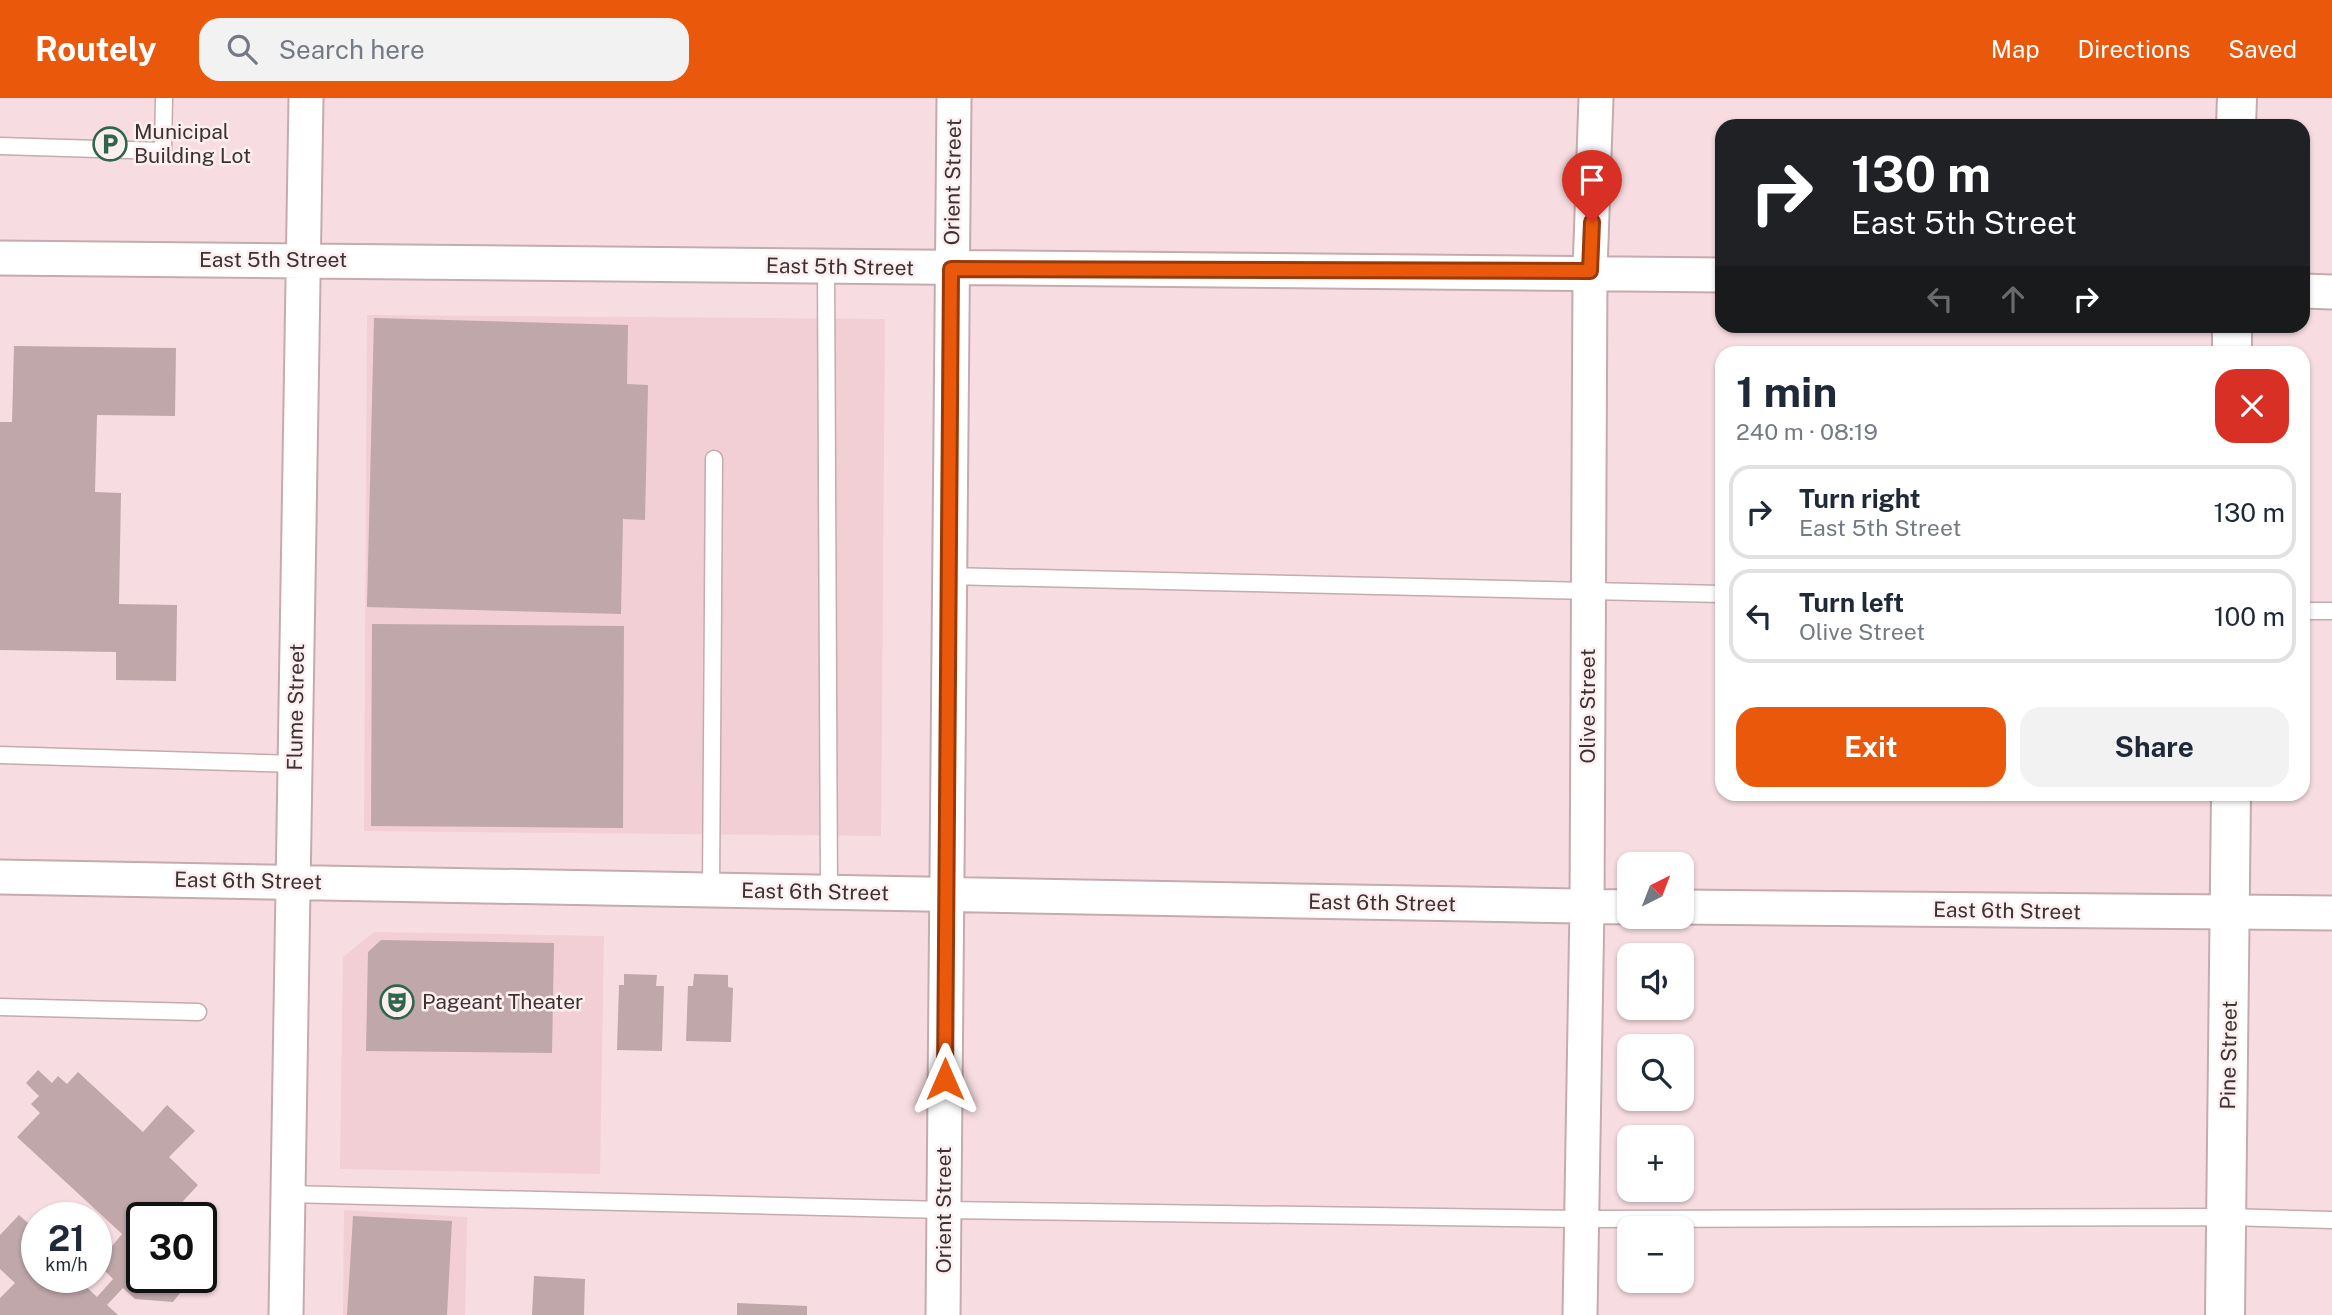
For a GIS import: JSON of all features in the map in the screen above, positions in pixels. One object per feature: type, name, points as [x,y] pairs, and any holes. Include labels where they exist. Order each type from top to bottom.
[{"type":"street","name":"Flume Street","points":[[286,1315],[306,98]]},
{"type":"street","name":"Orient Street","points":[[943,1315],[954,98]]},
{"type":"street","name":"Olive Street","points":[[1580,1315],[1587,906],[1590,271],[1595,98]]},
{"type":"street","points":[[2236,119],[2237,98]]},
{"type":"street","name":"East 5th Street","points":[[0,258],[951,269],[1590,271],[1715,275]]},
{"type":"street","points":[[2310,291],[2332,292]]},
{"type":"street","name":"Pine Street","points":[[2225,1315],[2231,801]]},
{"type":"street","name":"East 6th Street","points":[[0,877],[1617,907]]},
{"type":"street","name":"East 6th Street","points":[[1694,907],[2332,913]]},
{"type":"lane","points":[[0,146],[163,151],[164,98]]},
{"type":"lane","points":[[826,267],[829,892]]},
{"type":"lane","points":[[711,890],[714,459]]},
{"type":"lane","points":[[948,576],[1715,594]]},
{"type":"lane","points":[[2310,611],[2332,611]]},
{"type":"lane","points":[[0,755],[295,764]]},
{"type":"lane","points":[[0,1007],[198,1012]]},
{"type":"lane","points":[[288,1194],[944,1210],[1581,1219],[2227,1217],[2332,1220]]},
{"type":"shaded area","points":[[367,315],[885,319],[881,836],[364,831]]},
{"type":"shaded area","points":[[374,932],[604,936],[600,1174],[340,1169],[343,957]]},
{"type":"shaded area","points":[[344,1210],[467,1217],[465,1315],[343,1315]]},
{"type":"building","points":[[374,318],[628,325],[627,384],[648,385],[645,520],[623,519],[621,614],[367,607]]},
{"type":"building","points":[[14,346],[176,348],[175,416],[97,415],[95,492],[121,493],[119,604],[177,605],[176,681],[116,680],[116,652],[0,650],[0,422],[12,422]]},
{"type":"building","points":[[372,624],[624,626],[623,828],[371,826]]},
{"type":"building","points":[[381,940],[554,943],[552,1053],[366,1051],[368,952]]},
{"type":"building","points":[[624,974],[657,975],[656,986],[664,986],[662,1051],[617,1050],[619,985],[624,985]]},
{"type":"building","points":[[694,974],[728,975],[728,987],[733,988],[731,1042],[686,1041],[688,986],[693,986]]},
{"type":"building","points":[[38,1070],[52,1083],[58,1076],[67,1084],[78,1072],[143,1132],[167,1105],[195,1131],[169,1157],[198,1185],[182,1202],[126,1202],[126,1291],[123,1288],[107,1305],[118,1315],[0,1315],[0,1298],[15,1283],[0,1269],[0,1235],[19,1215],[21,1293],[93,1293],[97,1297],[101,1293],[112,1293],[112,1246],[122,1234],[112,1225],[112,1202],[87,1202],[17,1137],[40,1113],[31,1104],[39,1096],[26,1083]]},
{"type":"building","points":[[353,1216],[452,1221],[447,1315],[347,1315]]},
{"type":"building","points":[[534,1276],[585,1279],[584,1315],[532,1315]]},
{"type":"building","points":[[128,1293],[180,1293],[173,1302],[135,1299]]},
{"type":"building","points":[[737,1303],[807,1306],[807,1315],[737,1315]]},
{"type":"place","name":"Municipal Building Lot","points":[[110,144]]},
{"type":"place","name":"Pageant Theater","points":[[397,1002]]},
{"type":"route","points":[[945,1079],[951,269],[1590,271],[1592,222]]}]
